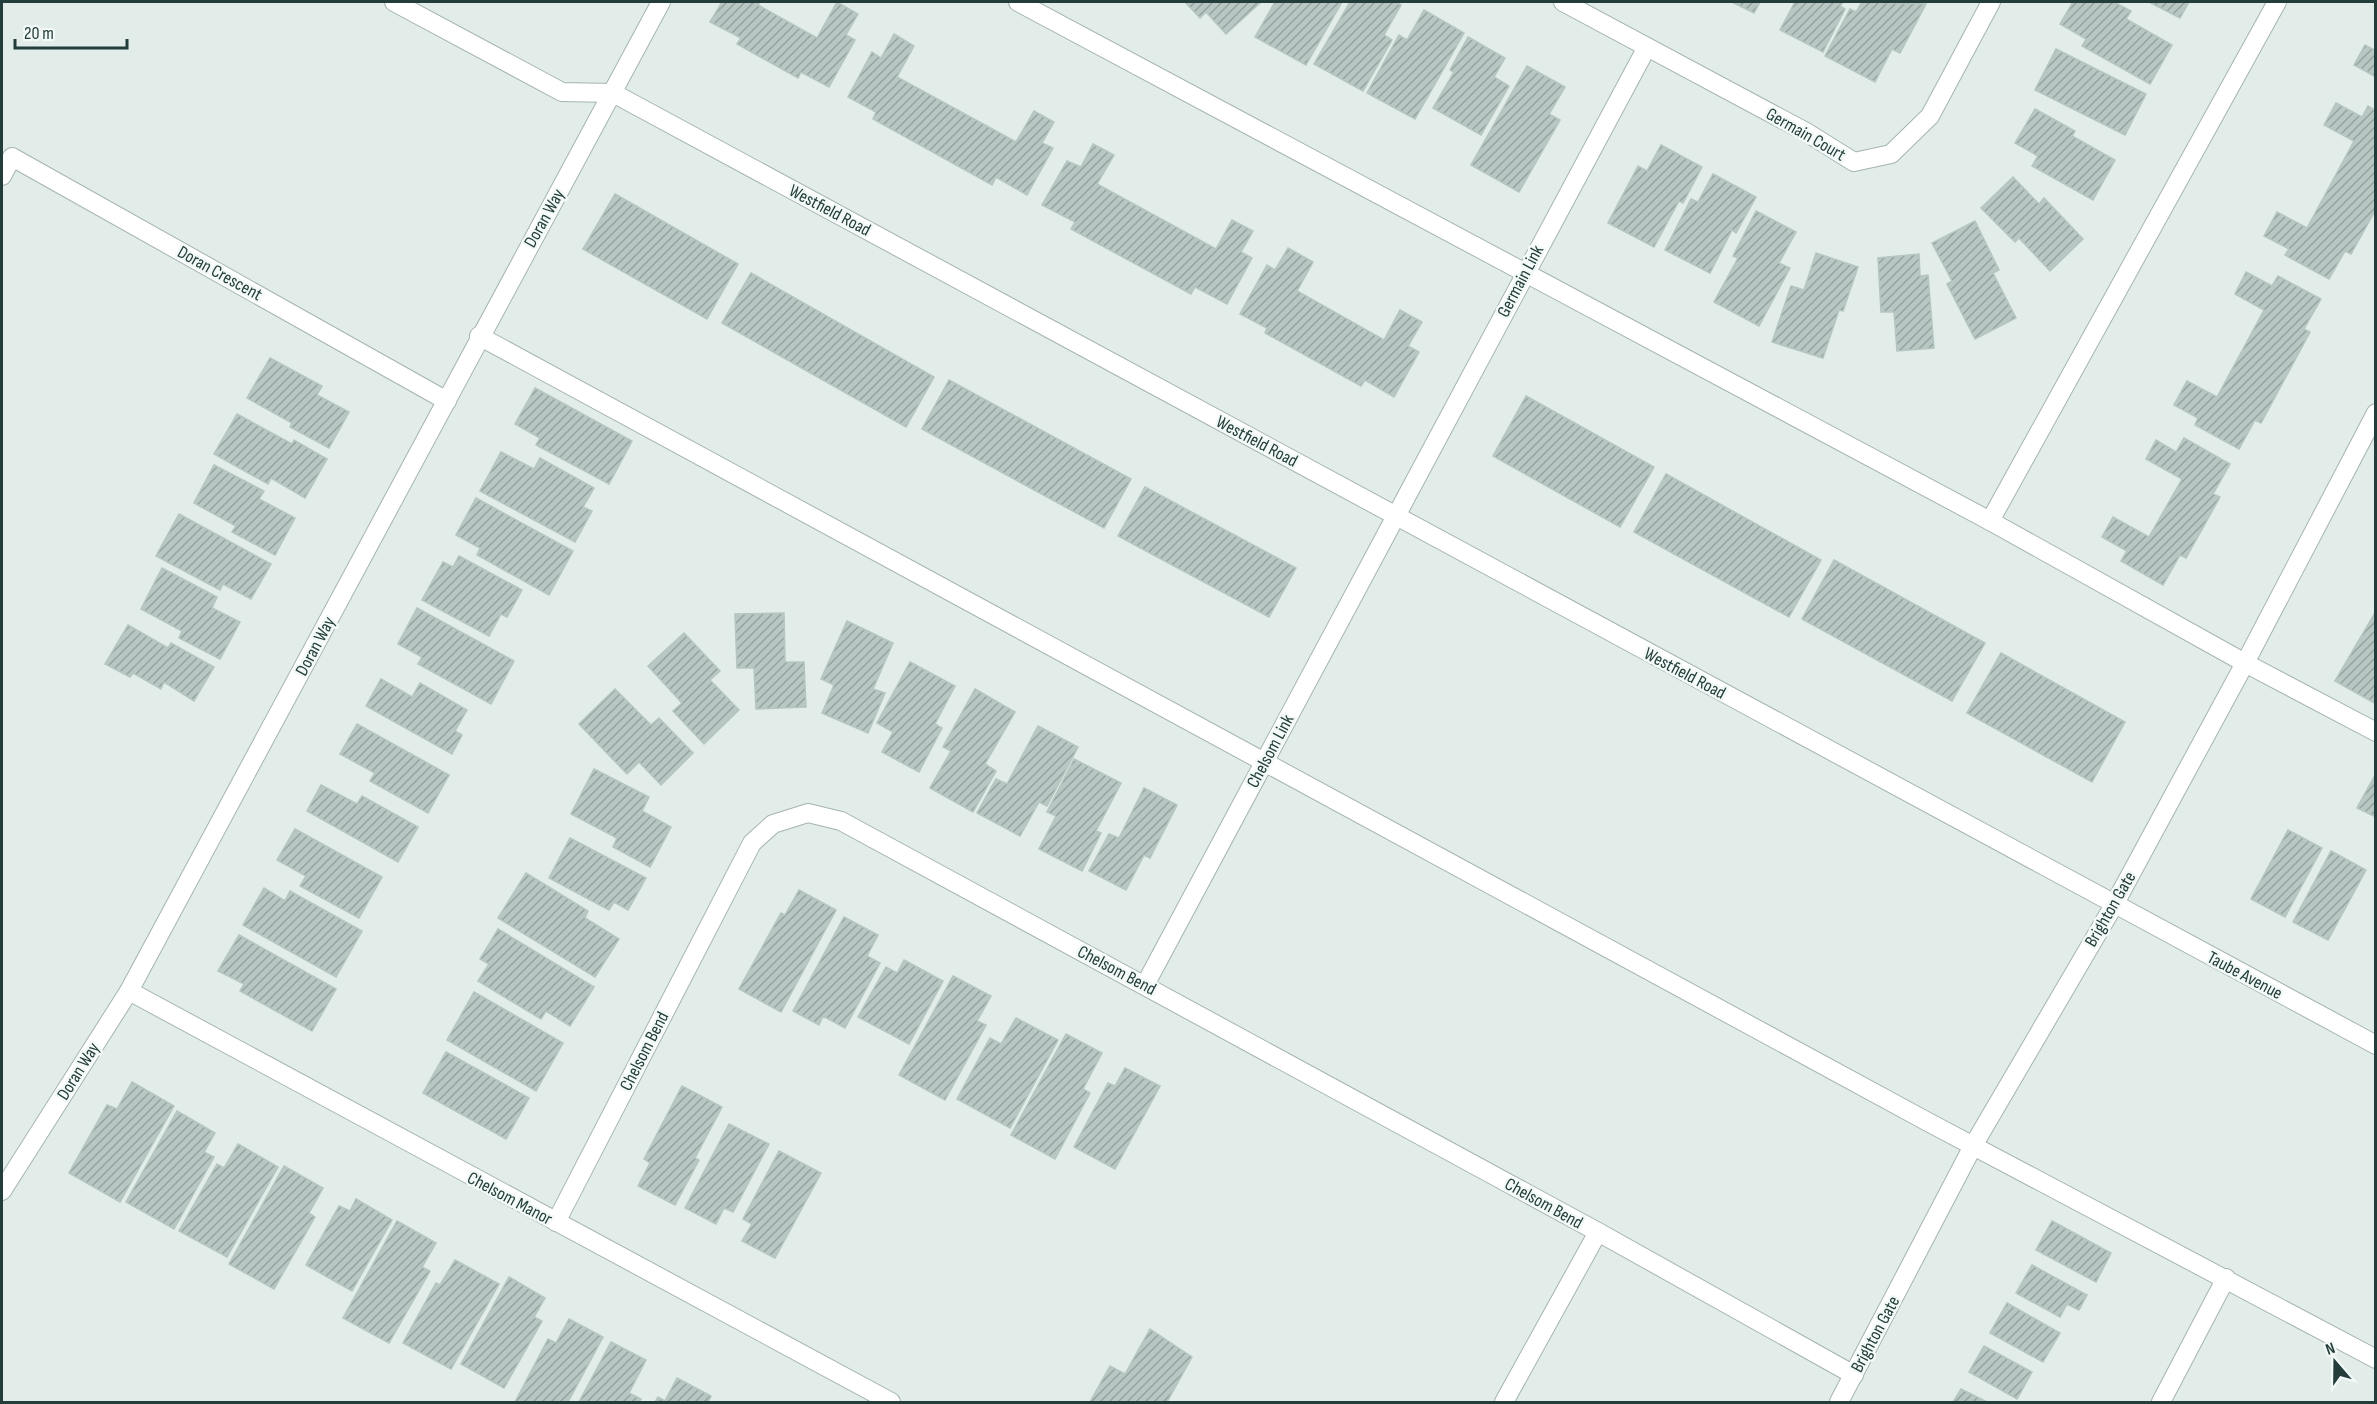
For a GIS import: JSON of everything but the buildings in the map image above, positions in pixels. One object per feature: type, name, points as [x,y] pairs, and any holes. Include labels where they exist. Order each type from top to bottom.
[{"type":"street","name":"Westfield Road","points":[[394,2],[562,92],[614,93],[2114,905]]},
{"type":"street","name":"Doran Way","points":[[2,1191],[129,991],[447,401],[479,336],[614,93],[661,2]]},
{"type":"street","points":[[1018,2],[1990,521],[2245,663],[2376,732]]},
{"type":"street","name":"Germain Court","points":[[1563,2],[1806,132],[1854,162],[1891,154],[1930,116],[1991,2]]},
{"type":"street","points":[[1990,521],[2277,2]]},
{"type":"street","name":"Germain Link","points":[[1396,517],[1524,273],[1647,47]]},
{"type":"street","name":"Doran Crescent","points":[[2,176],[12,157],[447,401]]},
{"type":"street","points":[[479,336],[1973,1146],[2376,1359]]},
{"type":"street","name":"Brighton Gate","points":[[1839,1402],[1973,1146],[2114,905],[2245,663],[2376,412]]},
{"type":"street","name":"Chelsom Link","points":[[1145,985],[1396,517]]},
{"type":"street","name":"Chelsom Bend","points":[[556,1222],[752,843],[773,824],[808,813],[841,821],[1598,1232],[1854,1375]]},
{"type":"street","name":"Taube Avenue","points":[[2114,905],[2376,1045]]},
{"type":"street","name":"Chelsom Manor","points":[[129,991],[891,1402]]},
{"type":"street","points":[[1504,1402],[1598,1232]]},
{"type":"street","points":[[2161,1402],[2226,1278]]}]
